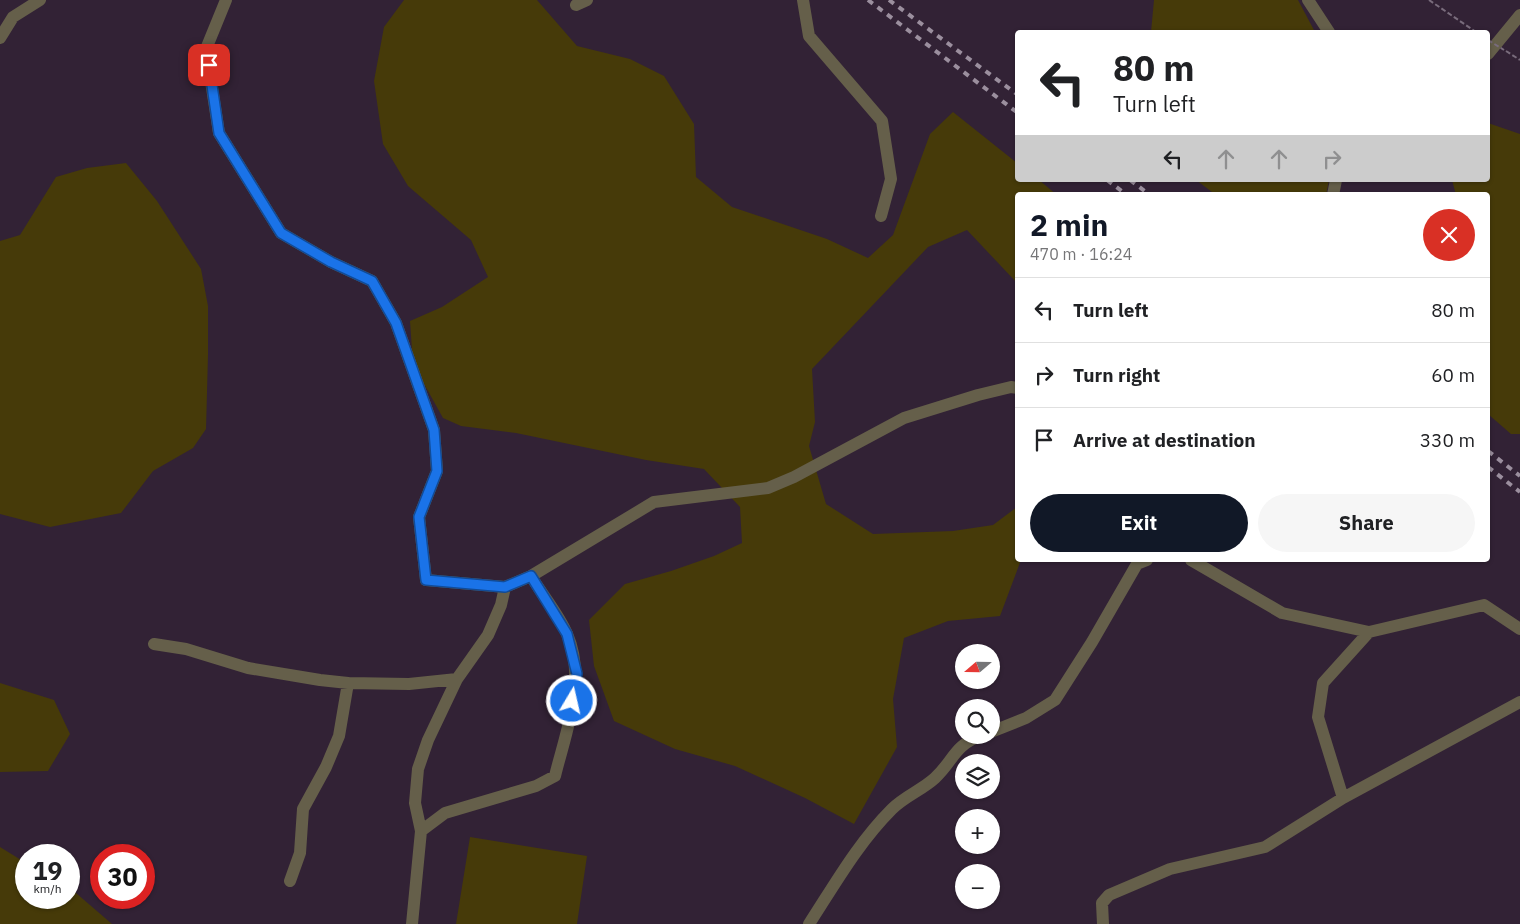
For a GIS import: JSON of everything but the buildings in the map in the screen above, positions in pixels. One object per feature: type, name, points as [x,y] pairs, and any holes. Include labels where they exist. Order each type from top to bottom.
[{"type":"street","points":[[0,38],[13,16],[40,0]]},
{"type":"street","points":[[226,0],[206,49],[219,133],[281,233],[331,262],[372,281],[396,323],[434,430],[437,471],[419,517],[426,580],[505,587],[531,576],[654,502],[768,488],[794,478],[904,418],[978,395],[1015,388]]},
{"type":"street","points":[[803,0],[808,36],[882,121],[891,179],[881,216]]},
{"type":"street","points":[[1308,0],[1328,30]]},
{"type":"street","points":[[1490,52],[1520,15]]},
{"type":"street","points":[[1000,728],[1026,718],[1055,700],[1092,642],[1137,564],[1142,562]]},
{"type":"street","points":[[1194,562],[1282,613],[1369,632],[1484,605],[1520,628]]},
{"type":"street","points":[[421,831],[445,813],[536,786],[555,776],[570,714],[577,674],[567,634],[531,576]]},
{"type":"street","points":[[412,924],[421,831],[415,803],[418,769],[428,740],[457,679],[488,635],[501,605],[505,587]]},
{"type":"street","points":[[1342,798],[1318,716],[1323,683],[1369,632]]},
{"type":"street","points":[[154,644],[186,649],[248,668],[348,683],[409,684],[457,679]]},
{"type":"street","points":[[290,881],[300,853],[303,809],[326,767],[339,736],[348,683]]},
{"type":"street","points":[[1103,924],[1102,903],[1109,895],[1170,869],[1265,847],[1342,798],[1520,702]]},
{"type":"street","points":[[809,924],[861,844],[892,808],[905,797],[929,784],[964,744]]},
{"type":"path","points":[[1430,0],[1473,30]]},
{"type":"path","points":[[1490,41],[1520,60]]},
{"type":"shaded area","points":[[404,0],[537,0],[577,46],[630,59],[664,76],[694,124],[696,177],[732,207],[827,239],[868,258],[893,235],[930,134],[953,112],[1015,161],[1015,182],[1041,182],[1053,192],[1015,192],[1015,281],[967,230],[928,247],[812,369],[815,422],[809,446],[826,504],[873,534],[953,531],[993,525],[1015,508],[1015,562],[1020,562],[1000,616],[948,621],[904,638],[893,699],[897,747],[854,824],[805,798],[735,766],[675,749],[614,721],[594,666],[589,620],[625,584],[714,556],[742,543],[740,507],[704,469],[646,460],[516,433],[461,426],[443,418],[413,364],[410,321],[442,307],[488,277],[471,240],[408,186],[383,144],[374,81],[384,27]]},
{"type":"shaded area","points":[[1154,0],[1298,0],[1314,30],[1151,30]]},
{"type":"shaded area","points":[[1490,124],[1520,134],[1520,434],[1511,434],[1490,416],[1490,192],[1455,192],[1453,182],[1490,182]]},
{"type":"shaded area","points":[[126,163],[157,201],[201,269],[208,306],[206,429],[193,448],[153,471],[121,513],[50,527],[0,514],[0,241],[20,235],[56,177],[87,168]]},
{"type":"shaded area","points":[[1199,182],[1329,182],[1327,192],[1212,192]]},
{"type":"shaded area","points":[[0,683],[54,700],[70,734],[48,771],[0,772]]},
{"type":"shaded area","points":[[470,837],[587,856],[577,924],[456,924]]},
{"type":"shaded area","points":[[0,847],[15,856],[15,909],[80,909],[80,896],[90,905],[90,909],[95,909],[112,924],[0,924]]},
{"type":"railway","points":[[868,0],[1015,111]]},
{"type":"railway","points":[[889,0],[1015,93]]},
{"type":"railway","points":[[1110,182],[1123,192]]},
{"type":"railway","points":[[1133,182],[1146,192]]},
{"type":"railway","points":[[1490,453],[1520,476]]},
{"type":"railway","points":[[1490,469],[1520,492]]},
{"type":"route","points":[[209,65],[219,133],[281,233],[331,262],[372,281],[396,323],[434,430],[437,471],[419,517],[426,580],[505,587],[531,576],[567,634],[577,674],[572,701]]}]
